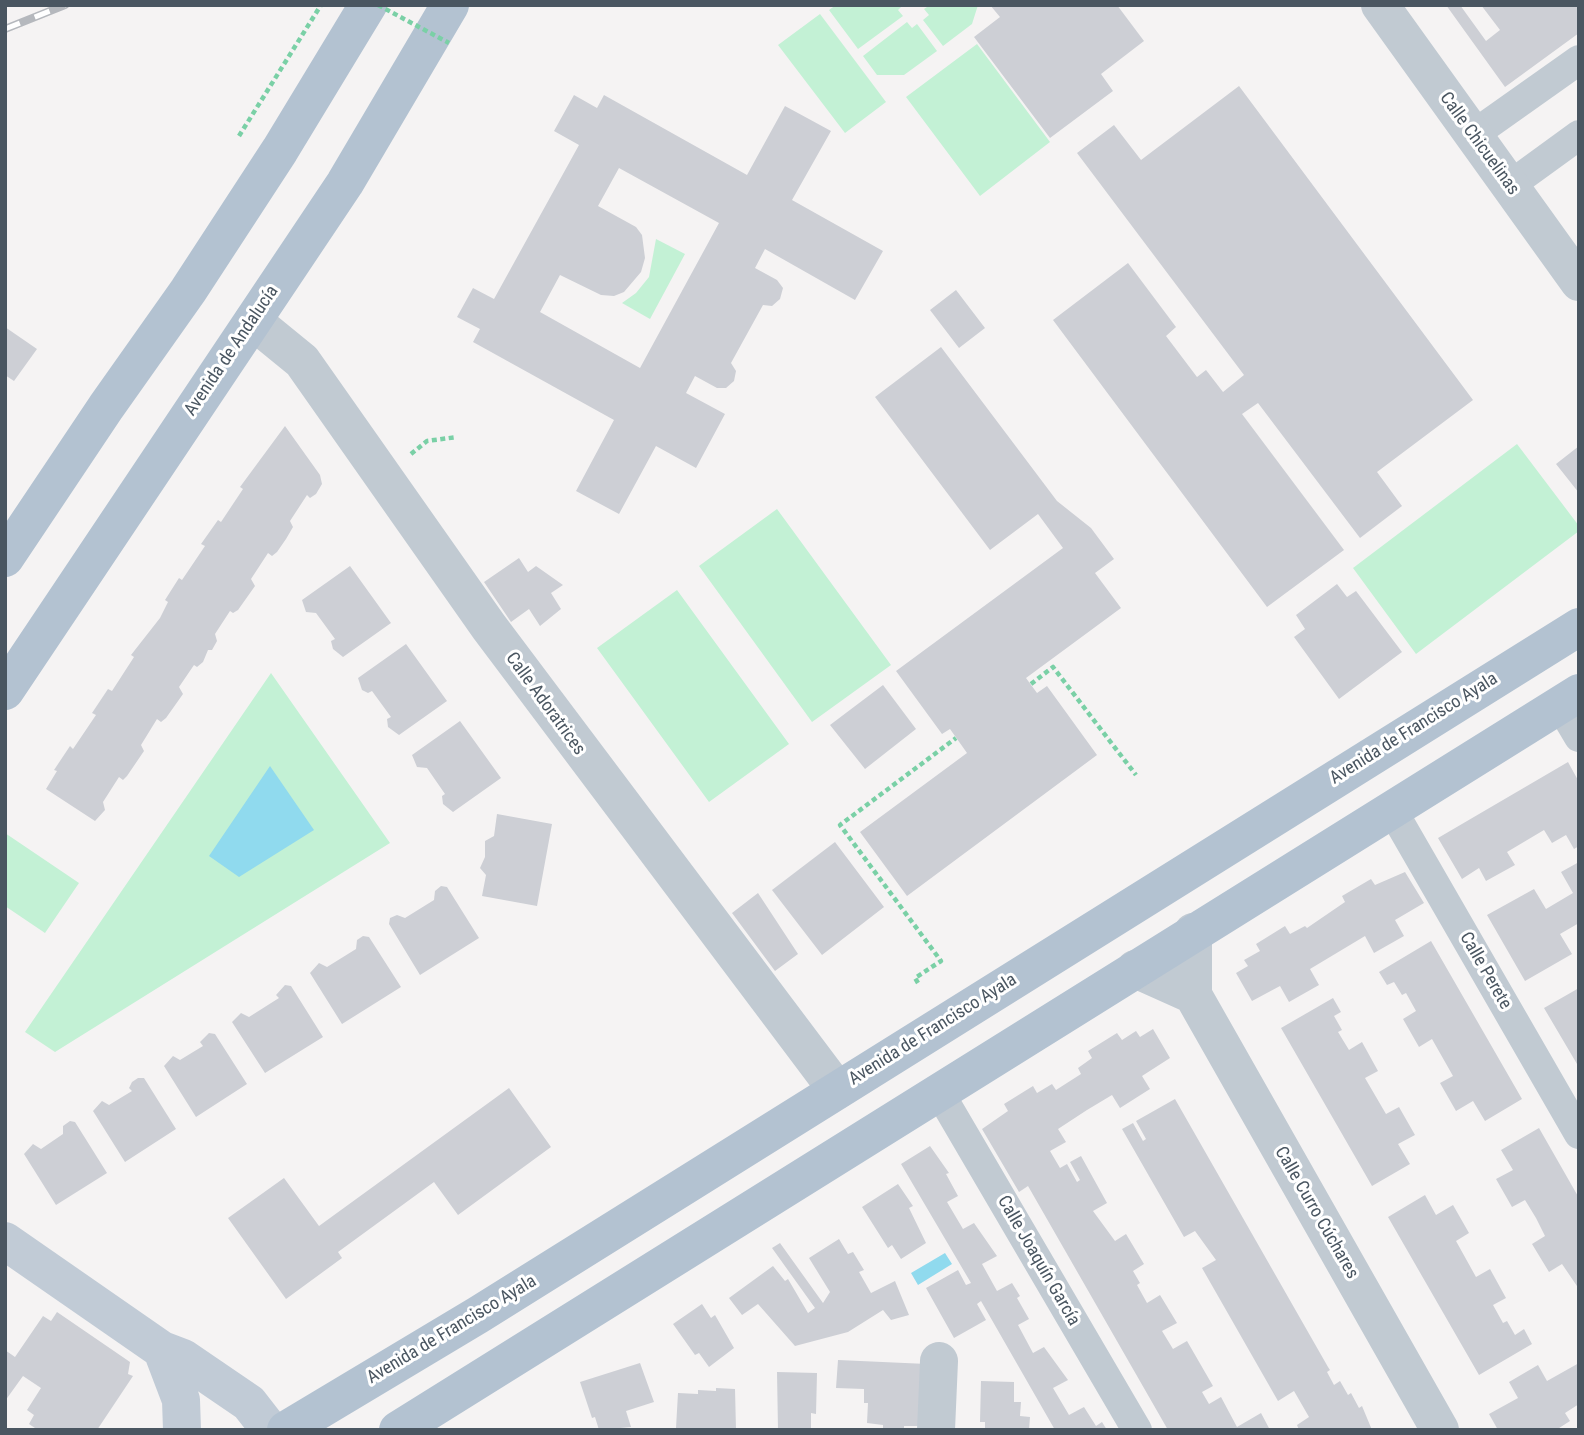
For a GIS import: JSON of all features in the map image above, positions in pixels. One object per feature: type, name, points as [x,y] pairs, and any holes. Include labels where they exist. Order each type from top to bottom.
[{"type":"main road","points":[[5,558],[188,291],[280,150],[368,5]]},
{"type":"main road","name":"Avenida de Andalucía","points":[[5,691],[352,171],[450,5]]},
{"type":"main road","name":"Avenida de Francisco Ayala","points":[[286,1430],[478,1315],[1579,627]]},
{"type":"main road","points":[[398,1430],[456,1413],[939,1092],[1569,699]]},
{"type":"main road","points":[[5,1241],[162,1350],[183,1358],[249,1403],[270,1430]]},
{"type":"main road","points":[[162,1350],[181,1400],[182,1430]]},
{"type":"street","name":"Calle Chicuelinas","points":[[1380,5],[1579,282]]},
{"type":"street","points":[[1473,135],[1579,60]]},
{"type":"street","points":[[1509,186],[1579,135]]},
{"type":"street","name":"Calle Adoratrices","points":[[253,321],[302,361],[489,627],[837,1090]]},
{"type":"street","points":[[1569,699],[1579,737]]},
{"type":"street","name":"Calle Perete","points":[[1391,808],[1579,1134]]},
{"type":"street","name":"Calle Curro Cúchares","points":[[1192,932],[1192,996],[1440,1430]]},
{"type":"street","points":[[1135,969],[1192,996]]},
{"type":"street","name":"Calle Joaquín García","points":[[939,1092],[1137,1430]]},
{"type":"street","points":[[936,1430],[939,1361]]},
{"type":"path","points":[[239,136],[321,5]]},
{"type":"path","points":[[378,5],[449,43]]},
{"type":"path","points":[[410,454],[427,441],[457,437]]},
{"type":"path","points":[[1031,684],[1053,667],[1136,775]]},
{"type":"path","points":[[918,983],[915,978],[941,961],[840,825],[956,738]]},
{"type":"green space","points":[[836,5],[903,5],[898,10],[903,16],[858,49],[829,10]]},
{"type":"green space","points":[[930,5],[978,5],[972,24],[943,46],[923,20],[929,15],[924,9]]},
{"type":"green space","points":[[820,14],[886,102],[845,133],[778,45]]},
{"type":"green space","points":[[907,22],[912,28],[917,24],[937,51],[904,75],[877,75],[863,56]]},
{"type":"green space","points":[[977,44],[1050,142],[980,196],[906,97]]},
{"type":"green space","points":[[656,239],[685,254],[650,319],[622,303],[636,293],[649,277]]},
{"type":"green space","points":[[1517,444],[1579,526],[1579,531],[1416,654],[1353,568]]},
{"type":"green space","points":[[777,509],[891,665],[812,722],[699,566]]},
{"type":"green space","points":[[677,590],[789,744],[709,802],[597,648]]},
{"type":"green space","points":[[271,673],[390,843],[55,1052],[25,1032]]},
{"type":"green space","points":[[5,833],[79,883],[45,933],[5,906]]},
{"type":"water","points":[[270,766],[314,830],[239,877],[209,856]]},
{"type":"water","points":[[945,1253],[952,1264],[918,1285],[911,1273]]},
{"type":"building","points":[[990,5],[1117,5],[1144,41],[1101,74],[1113,91],[1050,138],[974,37],[1000,17]]},
{"type":"building","points":[[1446,5],[1460,5],[1486,41],[1500,30],[1481,5],[1579,5],[1579,33],[1505,87]]},
{"type":"building","points":[[1239,86],[1473,400],[1377,472],[1402,506],[1360,538],[1258,403],[1242,414],[1344,550],[1267,607],[1053,320],[1128,263],[1176,327],[1166,336],[1197,377],[1206,370],[1223,392],[1244,375],[1077,153],[1114,125],[1141,160]]},
{"type":"building","points":[[574,95],[597,108],[604,95],[747,175],[785,106],[831,131],[792,200],[883,251],[855,300],[765,249],[755,268],[777,280],[783,288],[780,299],[772,306],[763,305],[731,363],[736,371],[734,381],[726,388],[717,388],[695,376],[686,393],[725,414],[696,468],[656,446],[619,514],[576,491],[614,420],[473,342],[480,329],[457,317],[473,288],[494,299],[579,145],[554,131]],"holes":[[[619,168],[719,223],[640,368],[540,312],[560,275],[601,295],[614,296],[624,292],[641,272],[645,258],[642,235],[636,227],[598,206]]]},
{"type":"building","points":[[956,290],[985,328],[959,348],[930,310]]},
{"type":"building","points":[[5,327],[37,349],[14,381],[5,375]]},
{"type":"building","points":[[941,347],[1057,501],[1091,528],[1114,559],[1095,573],[1121,608],[1026,678],[1037,693],[1047,686],[1097,755],[907,896],[860,832],[967,753],[950,729],[942,734],[896,671],[1063,548],[1038,514],[990,550],[875,397]]},
{"type":"building","points":[[285,426],[320,475],[322,484],[316,494],[310,498],[307,495],[290,521],[293,527],[286,539],[272,556],[268,553],[251,579],[255,586],[238,610],[233,613],[230,611],[215,634],[217,641],[212,650],[208,650],[203,662],[197,667],[194,665],[179,687],[183,694],[166,718],[161,722],[157,719],[141,745],[144,751],[127,776],[123,780],[119,777],[103,802],[105,810],[95,821],[46,789],[57,771],[54,770],[70,746],[73,749],[96,715],[92,713],[108,689],[112,691],[134,657],[131,655],[160,618],[168,602],[165,600],[179,578],[182,580],[205,546],[201,544],[218,520],[221,522],[243,489],[240,487]]},
{"type":"building","points":[[1579,446],[1579,493],[1556,464]]},
{"type":"building","points":[[519,558],[528,572],[536,566],[563,585],[551,593],[561,609],[540,626],[529,609],[511,622],[484,582]]},
{"type":"building","points":[[350,566],[391,623],[343,657],[333,649],[331,641],[335,639],[316,613],[306,612],[302,600]]},
{"type":"building","points":[[1337,584],[1347,597],[1356,591],[1402,652],[1339,699],[1294,637],[1305,629],[1296,615]]},
{"type":"building","points":[[406,644],[447,701],[399,735],[388,727],[387,719],[391,717],[372,691],[368,693],[362,690],[358,678]]},
{"type":"building","points":[[883,685],[916,729],[865,769],[830,725]]},
{"type":"building","points":[[460,721],[501,778],[453,812],[443,804],[442,796],[445,794],[427,768],[417,767],[412,755]]},
{"type":"building","points":[[1568,762],[1579,782],[1579,846],[1574,849],[1566,835],[1552,843],[1544,830],[1507,852],[1515,865],[1486,881],[1479,868],[1462,879],[1438,838]]},
{"type":"building","points":[[497,814],[552,824],[537,906],[482,896],[486,875],[480,868],[485,857],[485,841],[494,836]]},
{"type":"building","points":[[835,842],[884,907],[822,955],[772,890]]},
{"type":"building","points":[[1579,862],[1579,923],[1560,934],[1572,954],[1525,981],[1487,915],[1534,889],[1546,909],[1573,893],[1561,872]]},
{"type":"building","points":[[1405,872],[1424,903],[1395,920],[1404,936],[1374,953],[1365,936],[1310,969],[1319,985],[1289,1002],[1280,986],[1252,1001],[1236,973],[1248,966],[1244,960],[1260,951],[1256,944],[1285,926],[1290,934],[1305,926],[1307,928],[1345,902],[1342,896],[1371,879],[1375,885]]},
{"type":"building","points":[[441,886],[447,887],[479,938],[420,975],[389,924],[390,918],[397,915],[405,918],[434,900],[435,891]]},
{"type":"building","points":[[758,893],[798,954],[775,971],[732,913]]},
{"type":"building","points":[[363,936],[369,937],[401,987],[342,1024],[310,973],[319,963],[327,967],[356,949],[357,940]]},
{"type":"building","points":[[1431,941],[1522,1099],[1485,1121],[1473,1101],[1456,1111],[1440,1083],[1453,1076],[1432,1039],[1419,1047],[1403,1019],[1416,1011],[1406,993],[1402,995],[1394,982],[1387,985],[1379,972]]},
{"type":"building","points":[[285,985],[291,986],[323,1037],[265,1073],[232,1022],[241,1013],[249,1017],[279,998],[276,995]]},
{"type":"building","points":[[1579,988],[1579,1063],[1577,1064],[1544,1008]]},
{"type":"building","points":[[1333,998],[1341,1012],[1334,1016],[1342,1030],[1338,1032],[1349,1050],[1362,1042],[1378,1071],[1365,1078],[1386,1114],[1399,1107],[1415,1135],[1398,1144],[1410,1164],[1372,1186],[1281,1028]]},
{"type":"building","points":[[1153,1029],[1170,1058],[1142,1076],[1150,1089],[1120,1108],[1112,1095],[1087,1110],[1058,1129],[1066,1142],[1050,1151],[1060,1168],[1067,1164],[1077,1182],[1080,1180],[1070,1162],[1081,1156],[1107,1203],[1093,1211],[1115,1241],[1126,1234],[1144,1264],[1133,1271],[1140,1283],[1137,1285],[1147,1303],[1160,1295],[1177,1323],[1162,1331],[1173,1349],[1187,1341],[1213,1386],[1202,1392],[1209,1404],[1221,1397],[1237,1427],[1261,1413],[1270,1430],[1168,1430],[1028,1186],[1019,1192],[982,1129],[1008,1111],[1004,1104],[1033,1086],[1037,1093],[1052,1084],[1056,1090],[1081,1074],[1078,1068],[1092,1058],[1088,1051],[1117,1033],[1122,1040],[1136,1031],[1140,1037]]},
{"type":"building","points":[[209,1033],[215,1034],[247,1084],[196,1117],[164,1066],[173,1056],[180,1060],[203,1046],[200,1042]]},
{"type":"building","points":[[138,1078],[144,1078],[176,1129],[125,1162],[93,1111],[102,1101],[109,1105],[132,1091],[129,1088]]},
{"type":"building","points":[[509,1088],[551,1147],[458,1215],[434,1182],[338,1252],[342,1258],[286,1299],[228,1218],[284,1178],[319,1226]]},
{"type":"building","points":[[1175,1099],[1330,1370],[1327,1372],[1334,1385],[1340,1381],[1359,1408],[1362,1406],[1372,1430],[1299,1430],[1297,1425],[1309,1417],[1294,1391],[1278,1401],[1202,1268],[1216,1260],[1195,1231],[1184,1237],[1122,1129],[1133,1123],[1143,1141],[1146,1139],[1136,1121]]},
{"type":"building","points":[[70,1121],[75,1122],[107,1173],[56,1205],[24,1154],[33,1144],[41,1149],[63,1134],[63,1126]]},
{"type":"building","points":[[1539,1128],[1579,1198],[1579,1289],[1562,1264],[1549,1272],[1532,1244],[1545,1236],[1536,1218],[1525,1200],[1512,1207],[1496,1179],[1513,1170],[1501,1150]]},
{"type":"building","points":[[930,1146],[949,1173],[946,1174],[958,1196],[947,1202],[963,1229],[974,1223],[997,1256],[982,1264],[997,1291],[1012,1283],[1020,1296],[1017,1298],[1029,1319],[1018,1325],[1033,1353],[1044,1347],[1068,1380],[1053,1388],[1069,1415],[1084,1407],[1096,1426],[1102,1422],[1107,1430],[1055,1430],[981,1301],[977,1304],[986,1320],[954,1338],[926,1288],[958,1270],[966,1285],[971,1283],[901,1164]]},
{"type":"building","points":[[898,1184],[913,1206],[909,1208],[926,1243],[901,1259],[892,1245],[888,1248],[862,1207]]},
{"type":"building","points":[[1425,1195],[1436,1215],[1453,1205],[1469,1233],[1456,1241],[1476,1277],[1490,1269],[1506,1298],[1493,1305],[1503,1323],[1507,1321],[1515,1335],[1524,1329],[1532,1344],[1479,1375],[1388,1217]]},
{"type":"building","points":[[839,1239],[848,1254],[853,1252],[864,1270],[859,1272],[871,1293],[895,1281],[909,1315],[891,1320],[883,1310],[848,1332],[795,1346],[758,1304],[742,1315],[729,1298],[773,1266],[785,1281],[788,1279],[808,1313],[815,1308],[772,1248],[780,1243],[823,1303],[830,1292],[809,1258]]},
{"type":"building","points":[[702,1304],[711,1318],[715,1315],[734,1348],[709,1367],[699,1353],[695,1355],[673,1324]]},
{"type":"building","points":[[57,1312],[130,1362],[128,1374],[133,1376],[97,1430],[38,1430],[29,1424],[34,1415],[27,1410],[41,1388],[23,1376],[5,1401],[5,1350],[15,1357],[43,1316],[51,1321]]},
{"type":"building","points":[[838,1360],[927,1364],[924,1426],[883,1430],[883,1425],[867,1423],[868,1403],[864,1403],[864,1389],[836,1388]]},
{"type":"building","points":[[640,1363],[654,1402],[626,1411],[631,1427],[599,1430],[580,1382]]},
{"type":"building","points":[[1579,1363],[1579,1404],[1565,1413],[1570,1421],[1556,1430],[1498,1430],[1489,1414],[1518,1398],[1509,1382],[1538,1365],[1547,1381]]},
{"type":"building","points":[[777,1372],[817,1373],[816,1414],[811,1413],[811,1430],[778,1430]]},
{"type":"building","points":[[981,1381],[1014,1382],[1014,1402],[1021,1402],[1020,1416],[1030,1417],[1029,1430],[985,1430],[985,1422],[980,1422]]},
{"type":"building","points":[[716,1388],[735,1389],[736,1430],[676,1428],[678,1393],[698,1394],[698,1390],[716,1391]]},
{"type":"railway","points":[[5,29],[65,5]]}]
